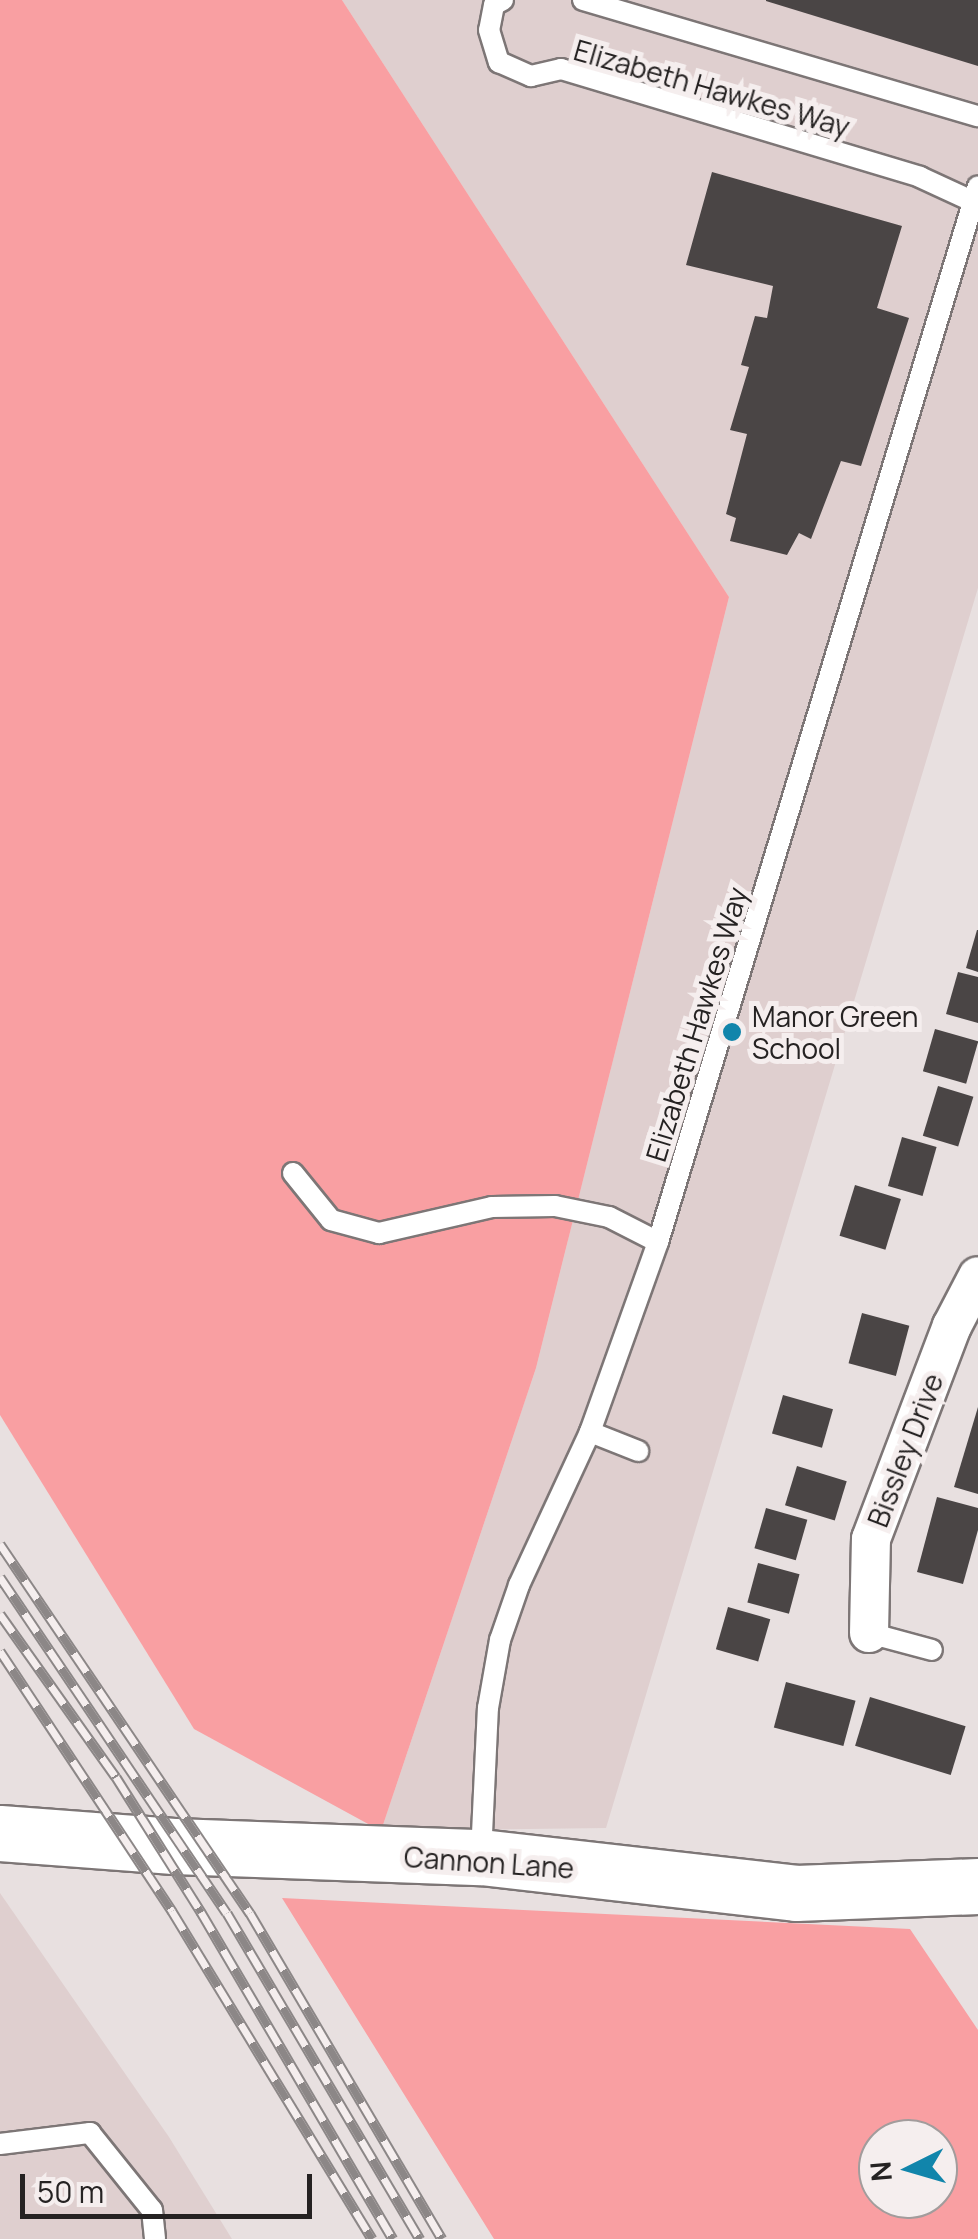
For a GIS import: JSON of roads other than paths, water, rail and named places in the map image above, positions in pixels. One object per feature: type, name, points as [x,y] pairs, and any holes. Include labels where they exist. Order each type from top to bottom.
[{"type":"street","name":"Bissley Drive","points":[[868,1633],[871,1539],[952,1326],[978,1276]]},
{"type":"street","name":"Cannon Lane","points":[[0,1833],[174,1846],[482,1857],[796,1893],[978,1886]]},
{"type":"lane","name":"Elizabeth Hawkes Way","points":[[482,1857],[488,1708],[500,1640],[519,1585],[590,1432],[658,1242],[976,194],[560,70],[530,76],[499,62],[490,30],[494,5],[502,0]]},
{"type":"lane","name":"Elizabeth Hawkes Way","points":[[583,0],[978,116]]},
{"type":"lane","points":[[292,1173],[331,1220],[379,1233],[492,1208],[555,1206],[609,1217],[658,1242]]},
{"type":"lane","points":[[590,1432],[638,1451]]},
{"type":"lane","points":[[868,1633],[932,1650]]},
{"type":"lane","points":[[0,2144],[90,2133],[152,2210],[155,2239]]},
{"type":"railway","points":[[0,1544],[250,1913],[442,2239]]},
{"type":"railway","points":[[0,1577],[227,1913],[420,2239]]},
{"type":"railway","points":[[0,1614],[116,1777],[201,1912],[393,2239]]},
{"type":"railway","points":[[0,1651],[172,1911],[372,2239]]},
{"type":"place","name":"Manor Green School","points":[[732,1032]]}]
